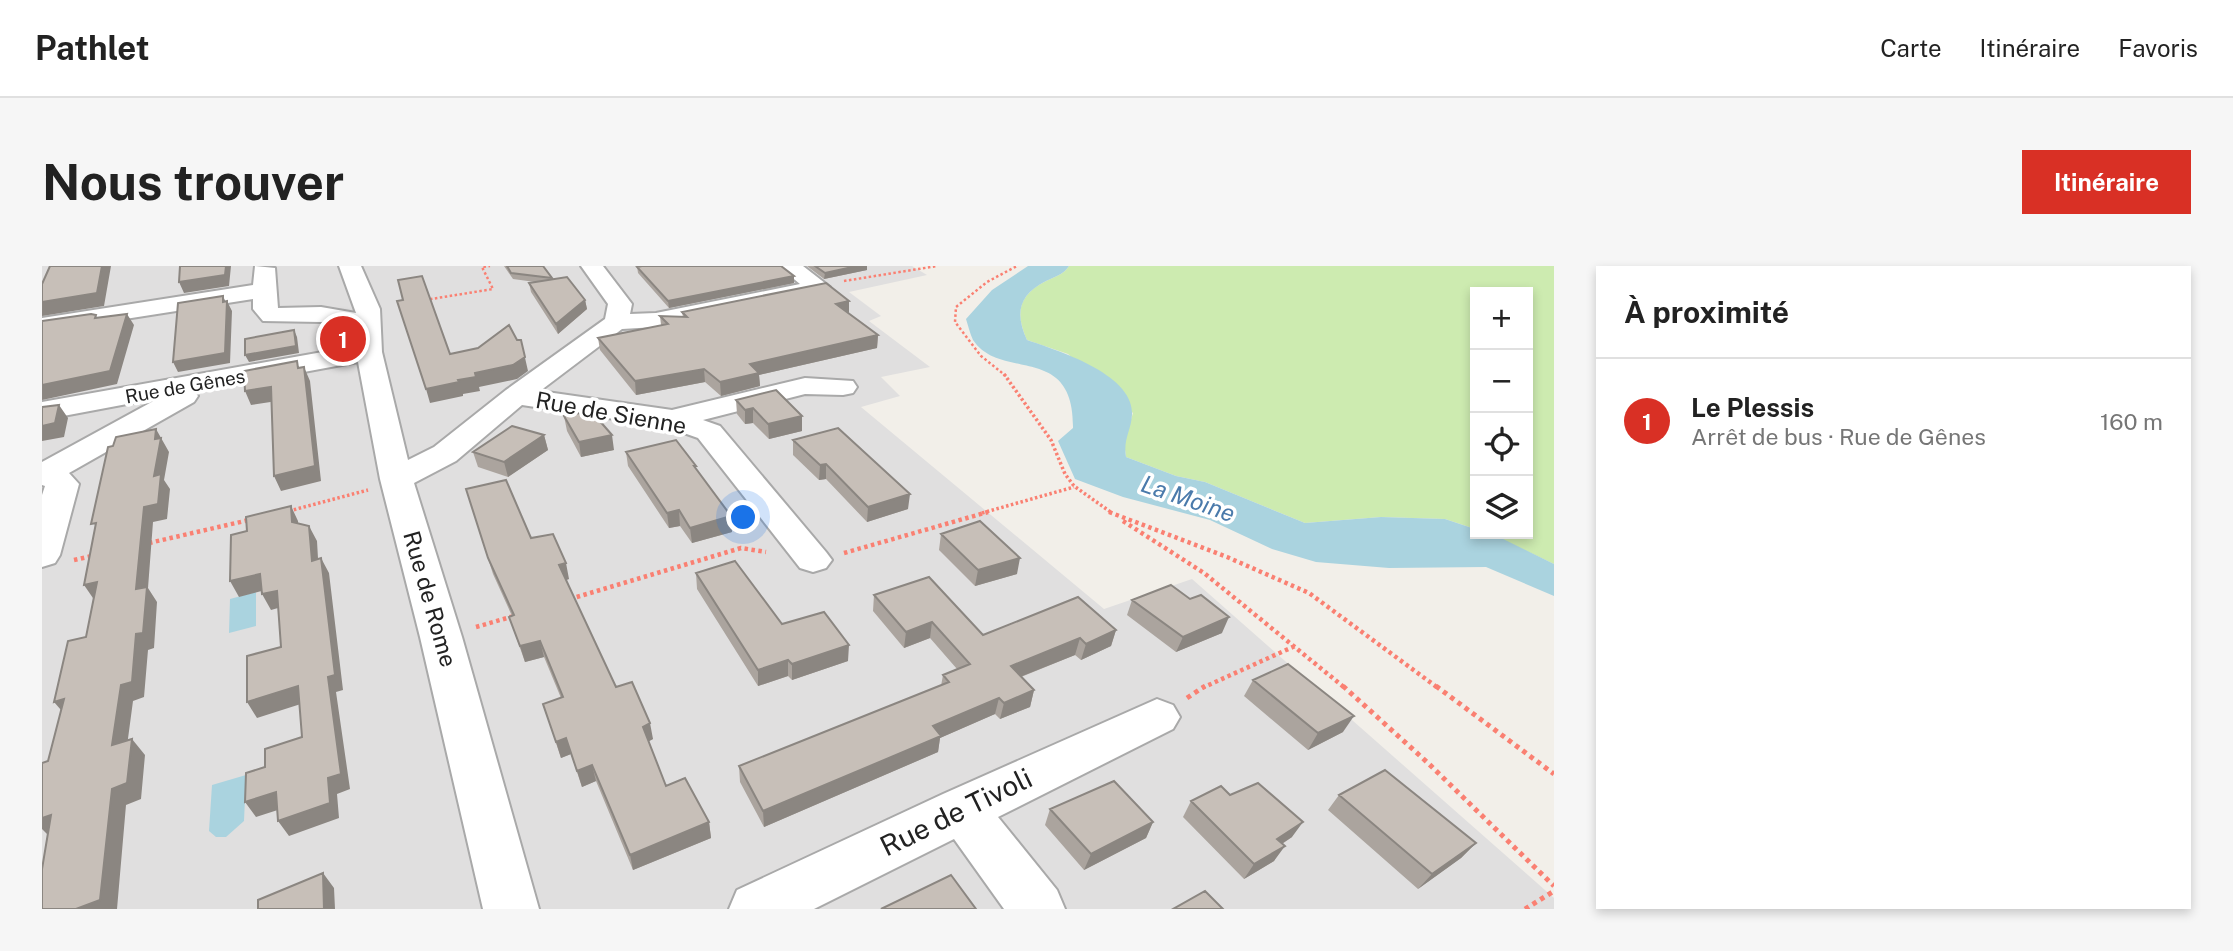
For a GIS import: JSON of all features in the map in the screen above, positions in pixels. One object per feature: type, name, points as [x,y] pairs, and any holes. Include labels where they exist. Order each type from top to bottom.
[{"type":"street","name":"Rue de Rome","points":[[350,266],[367,319],[396,479],[441,637],[511,909]]},
{"type":"street","points":[[592,266],[620,304],[616,322]]},
{"type":"street","points":[[789,266],[819,287]]},
{"type":"street","points":[[42,325],[265,278],[265,309],[272,316],[332,314],[367,319]]},
{"type":"street","points":[[396,479],[445,454],[516,396],[616,322],[656,320],[819,287]]},
{"type":"street","points":[[293,314],[338,300],[367,319]]},
{"type":"street","name":"Rue de Gênes","points":[[42,411],[211,381],[367,319]]},
{"type":"street","points":[[54,559],[62,484],[46,473],[211,381]]},
{"type":"street","points":[[672,419],[805,386],[843,387]]},
{"type":"street","name":"Rue de Sienne","points":[[516,396],[672,419],[709,432],[813,560]]},
{"type":"street","name":"Rue de Tivoli","points":[[757,909],[1157,717]]},
{"type":"street","points":[[961,809],[1037,909]]},
{"type":"path","points":[[367,319],[493,289],[482,267],[490,266]]},
{"type":"path","points":[[819,287],[865,276],[935,266]]},
{"type":"path","points":[[1017,266],[987,282],[956,307],[955,322],[981,356],[999,368],[1015,386],[1051,440],[1065,474],[1074,486],[1202,572],[1295,646],[1459,790],[1554,889],[1525,909]]},
{"type":"path","points":[[278,513],[345,498],[396,479]]},
{"type":"path","points":[[566,600],[741,548],[813,560],[1074,486]]},
{"type":"path","points":[[1114,515],[1227,557],[1309,593],[1554,774]]},
{"type":"path","points":[[144,544],[251,520]]},
{"type":"path","points":[[54,559],[104,553]]},
{"type":"path","points":[[441,637],[527,612]]},
{"type":"path","points":[[1157,717],[1202,688],[1295,646]]},
{"type":"shaded area","points":[[42,266],[912,266],[927,275],[849,292],[881,316],[869,321],[930,367],[881,377],[900,396],[861,407],[1104,609],[1192,579],[1554,898],[1554,909],[42,909]]},
{"type":"green space","points":[[1069,266],[1554,266],[1554,564],[1502,539],[1533,539],[1533,287],[1470,287],[1470,527],[1445,519],[1381,517],[1305,523],[1205,482],[1176,476],[1126,457],[1124,442],[1133,413],[1068,354],[1027,340],[1023,330],[1020,313],[1025,299],[1037,286],[1062,273]]},
{"type":"water","name":"La Moine","points":[[1028,266],[1069,266],[1062,273],[1037,286],[1025,299],[1020,314],[1023,331],[1027,340],[1092,366],[1121,387],[1130,400],[1132,415],[1126,457],[1176,476],[1205,482],[1305,523],[1381,517],[1445,519],[1470,527],[1470,539],[1503,539],[1554,564],[1554,596],[1486,567],[1389,568],[1316,562],[1272,549],[1210,520],[1123,497],[1075,479],[1058,441],[1073,428],[1070,401],[1062,384],[1049,373],[985,352],[973,340],[966,319],[992,290]]},
{"type":"water","points":[[256,592],[256,626],[229,633],[230,599]]},
{"type":"water","points":[[246,775],[244,821],[226,837],[216,837],[209,831],[212,785]]},
{"type":"building","points":[[50,266],[102,266],[97,293],[42,302],[42,284]]},
{"type":"building","points":[[180,266],[226,266],[225,275],[179,282]]},
{"type":"building","points":[[507,266],[543,266],[552,278],[511,273]]},
{"type":"building","points":[[781,266],[794,276],[668,301],[637,267]]},
{"type":"building","points":[[815,266],[857,266],[825,273]]},
{"type":"building","points":[[422,276],[450,354],[478,348],[509,325],[517,340],[521,340],[525,357],[513,365],[475,373],[476,377],[426,389],[397,301],[403,300],[398,280]]},
{"type":"building","points":[[567,277],[585,300],[556,324],[529,283]]},
{"type":"building","points":[[826,283],[849,301],[836,304],[878,335],[750,364],[759,373],[720,382],[704,369],[635,381],[598,338],[668,324],[660,316],[687,317],[682,312]]},
{"type":"building","points":[[223,296],[223,302],[227,301],[225,353],[173,362],[178,303]]},
{"type":"building","points":[[127,314],[110,371],[42,385],[42,321],[96,315],[95,318]]},
{"type":"building","points":[[294,330],[296,346],[245,355],[245,339]]},
{"type":"building","points":[[297,361],[298,368],[304,367],[315,466],[274,476],[271,387],[245,391],[244,371]]},
{"type":"building","points":[[776,390],[802,416],[768,424],[753,408],[745,410],[736,400]]},
{"type":"building","points":[[59,405],[55,423],[42,426],[42,407]]},
{"type":"building","points":[[591,411],[612,435],[579,442],[564,416]]},
{"type":"building","points":[[512,426],[544,435],[504,462],[473,452]]},
{"type":"building","points":[[838,428],[910,494],[868,507],[826,464],[820,465],[793,440]]},
{"type":"building","points":[[156,429],[155,439],[161,438],[154,476],[161,474],[158,504],[144,507],[136,589],[147,587],[143,633],[136,634],[132,682],[121,685],[112,745],[132,739],[127,783],[112,789],[100,900],[76,909],[42,909],[42,869],[51,815],[42,818],[42,763],[48,761],[64,699],[54,702],[68,641],[86,637],[97,582],[84,585],[96,523],[91,524],[108,447],[113,446],[116,437]]},
{"type":"building","points":[[676,440],[731,516],[690,528],[679,510],[667,513],[626,452]]},
{"type":"building","points":[[506,480],[531,538],[553,534],[566,563],[559,565],[616,687],[632,682],[650,723],[643,727],[666,786],[685,778],[709,822],[630,855],[592,765],[577,771],[566,738],[556,742],[543,704],[563,697],[540,641],[520,646],[509,617],[514,615],[488,558],[466,489]]},
{"type":"building","points":[[291,506],[292,522],[309,526],[312,561],[321,558],[335,675],[328,677],[341,774],[328,778],[330,803],[278,821],[276,792],[245,802],[246,773],[265,767],[265,749],[302,737],[298,686],[247,702],[247,656],[281,647],[277,591],[262,594],[260,574],[230,581],[231,535],[247,531],[246,517]]},
{"type":"building","points":[[980,521],[1020,558],[978,570],[941,534]]},
{"type":"building","points":[[735,561],[782,624],[824,612],[849,645],[792,664],[788,660],[758,670],[696,573]]},
{"type":"building","points":[[929,577],[983,635],[1078,597],[1116,630],[1086,644],[1080,638],[1011,666],[1034,690],[1004,703],[999,698],[933,726],[941,736],[763,811],[739,766],[949,682],[943,675],[970,664],[932,622],[906,632],[874,595]]},
{"type":"building","points":[[1171,585],[1190,599],[1201,595],[1229,617],[1183,637],[1132,600]]},
{"type":"building","points":[[1288,664],[1354,716],[1318,733],[1253,680]]},
{"type":"building","points":[[1385,770],[1476,843],[1432,874],[1339,795]]},
{"type":"building","points":[[1114,781],[1153,822],[1091,854],[1050,809]]},
{"type":"building","points":[[1258,783],[1303,822],[1277,839],[1285,846],[1254,864],[1191,801],[1221,786],[1230,795]]},
{"type":"building","points":[[323,873],[324,909],[258,909],[258,900]]},
{"type":"building","points":[[951,875],[976,909],[881,909]]},
{"type":"building","points":[[1205,891],[1223,909],[1173,909]]},
{"type":"place","name":"Le Plessis","points":[[343,339]]}]
